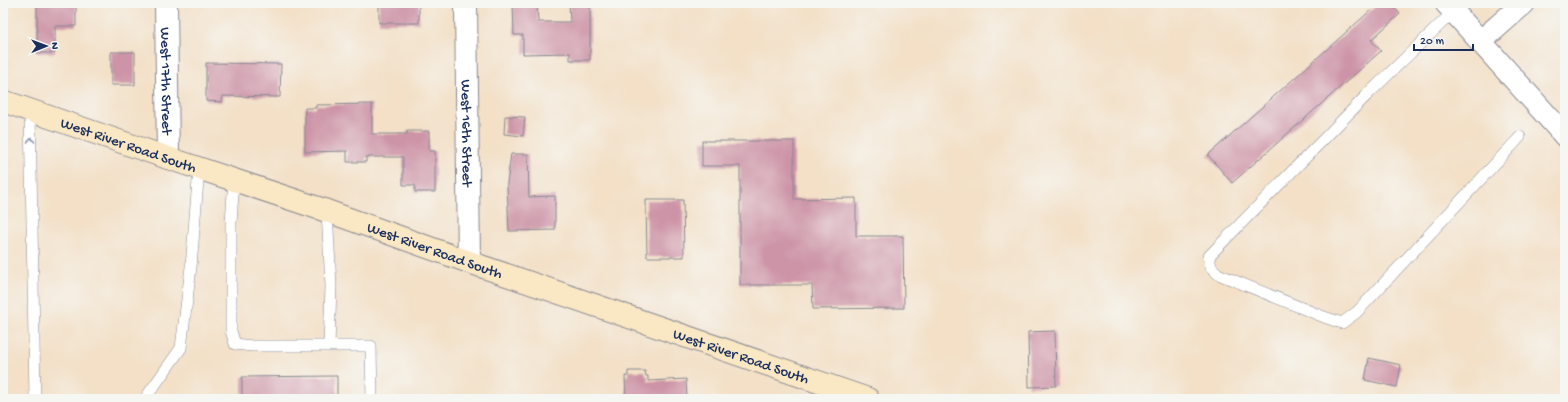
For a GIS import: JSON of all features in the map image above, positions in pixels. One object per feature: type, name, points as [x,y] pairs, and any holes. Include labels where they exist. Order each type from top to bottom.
[{"type":"main road","name":"West River Road South","points":[[3,101],[327,211],[469,262],[866,399]]},
{"type":"street","name":"West 17th Street","points":[[166,3],[168,158]]},
{"type":"street","name":"West 16th Street","points":[[466,3],[469,262]]},
{"type":"street","points":[[1480,42],[1524,3]]},
{"type":"street","points":[[1450,7],[1565,136]]},
{"type":"lane","points":[[1450,7],[1366,96],[1209,256],[1211,267],[1218,274],[1324,317],[1342,322],[1357,312],[1520,137]]},
{"type":"lane","points":[[30,110],[35,399]]},
{"type":"lane","points":[[148,396],[181,348],[191,267],[198,168]]},
{"type":"lane","points":[[234,180],[231,331],[235,344],[252,346],[371,346],[372,399]]},
{"type":"lane","points":[[327,211],[331,286],[329,346]]},
{"type":"building","points":[[37,3],[76,4],[76,26],[55,26],[55,53],[37,53]]},
{"type":"building","points":[[379,3],[419,3],[419,23],[379,23]]},
{"type":"building","points":[[513,3],[537,3],[538,22],[570,22],[569,3],[590,3],[590,60],[570,60],[570,53],[523,54],[523,35],[514,35]]},
{"type":"building","points":[[1379,3],[1390,3],[1400,14],[1371,40],[1381,51],[1232,183],[1208,155]]},
{"type":"building","points":[[111,52],[135,52],[135,85],[111,85]]},
{"type":"building","points":[[206,63],[281,64],[280,97],[223,96],[222,102],[206,101]]},
{"type":"building","points":[[372,104],[372,134],[407,134],[407,131],[429,131],[429,151],[435,151],[435,192],[415,192],[415,185],[403,185],[403,157],[366,157],[366,162],[347,162],[347,151],[305,152],[305,108],[316,108],[316,105]]},
{"type":"building","points":[[505,116],[525,117],[523,136],[504,134]]},
{"type":"building","points":[[702,141],[794,141],[794,199],[856,198],[856,236],[903,236],[904,308],[813,309],[812,285],[740,285],[740,166],[702,166]]},
{"type":"building","points":[[511,154],[528,154],[529,197],[555,196],[555,230],[509,231],[507,184]]},
{"type":"building","points":[[646,200],[683,200],[684,257],[647,257]]},
{"type":"building","points":[[1055,331],[1056,386],[1029,387],[1028,332]]},
{"type":"building","points":[[1369,358],[1401,365],[1397,387],[1365,380]]},
{"type":"building","points":[[628,371],[645,371],[646,376],[648,376],[648,381],[686,379],[687,399],[626,399],[625,376],[628,376]]},
{"type":"building","points":[[337,376],[337,399],[242,399],[242,377]]}]
